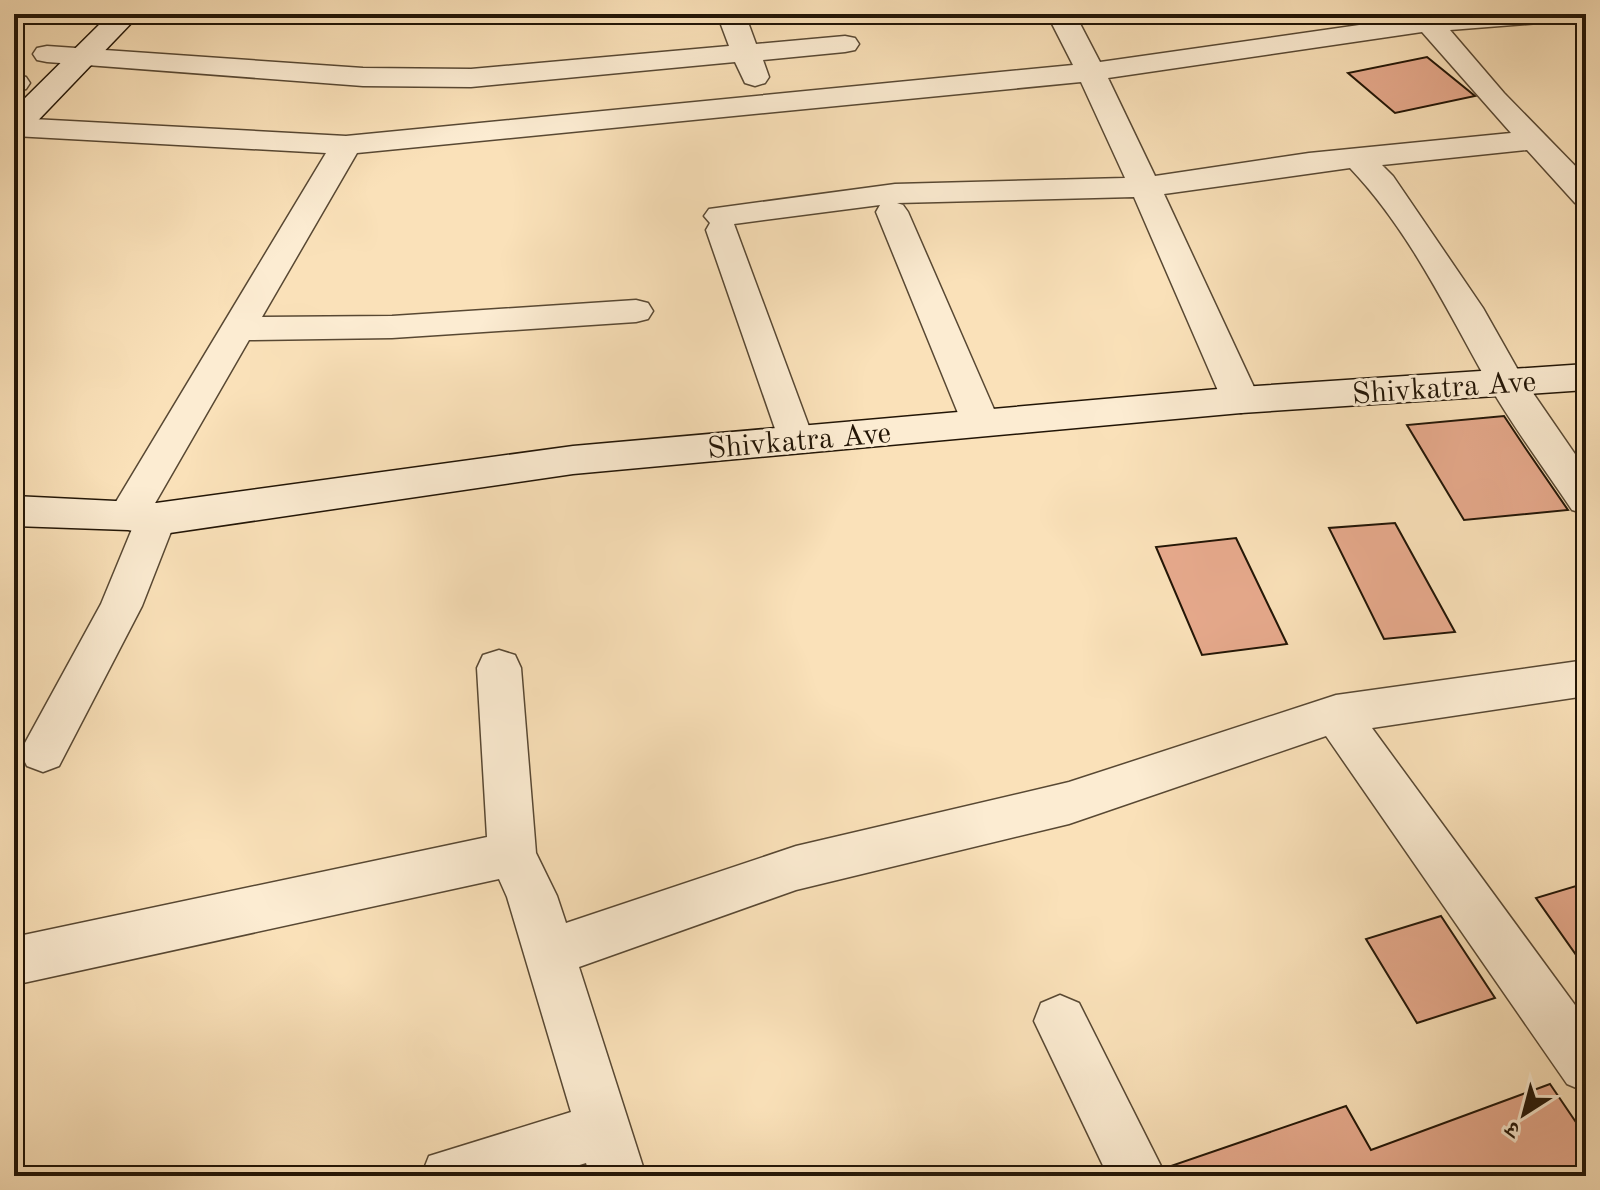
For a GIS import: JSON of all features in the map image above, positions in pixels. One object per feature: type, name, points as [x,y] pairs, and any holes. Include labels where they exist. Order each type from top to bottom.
[{"type":"street","points":[[15,84],[89,14]]},
{"type":"street","points":[[14,127],[126,14]]},
{"type":"street","points":[[731,14],[766,104]]},
{"type":"street","points":[[1061,14],[1145,187],[1241,400]]},
{"type":"street","points":[[14,127],[346,145],[1091,72],[1429,23],[1551,14]]},
{"type":"street","points":[[1429,23],[1494,99],[1586,196]]},
{"type":"street","points":[[47,54],[363,77],[471,78],[845,44]]},
{"type":"street","points":[[795,440],[721,223],[895,194],[1145,187],[1309,162],[1535,140]]},
{"type":"street","points":[[43,752],[121,606],[142,517],[237,329],[346,145]]},
{"type":"street","points":[[1358,158],[1382,183],[1471,316],[1506,382],[1586,500]]},
{"type":"street","points":[[892,212],[981,423]]},
{"type":"street","points":[[237,329],[392,327],[636,311]]},
{"type":"street","name":"Shivkatra Ave","points":[[14,511],[142,517],[573,460],[1241,400],[1586,377]]},
{"type":"street","points":[[449,1176],[611,1153],[532,896],[512,854],[499,668]]},
{"type":"street","points":[[549,953],[796,868],[1069,803],[1336,714],[1586,678]]},
{"type":"street","points":[[1336,714],[1586,1065]]},
{"type":"street","points":[[14,961],[512,854]]},
{"type":"street","points":[[1060,1021],[1138,1176]]},
{"type":"building","points":[[1427,57],[1475,96],[1395,113],[1348,73]]},
{"type":"building","points":[[1504,416],[1568,510],[1464,520],[1407,425]]},
{"type":"building","points":[[1395,523],[1455,632],[1384,639],[1329,528]]},
{"type":"building","points":[[1236,538],[1287,644],[1202,655],[1156,547]]},
{"type":"building","points":[[1586,883],[1586,969],[1536,898]]},
{"type":"building","points":[[1441,916],[1495,998],[1417,1023],[1366,939]]},
{"type":"building","points":[[1550,1084],[1586,1137],[1586,1176],[1169,1176],[1165,1168],[1346,1106],[1371,1150]]}]
